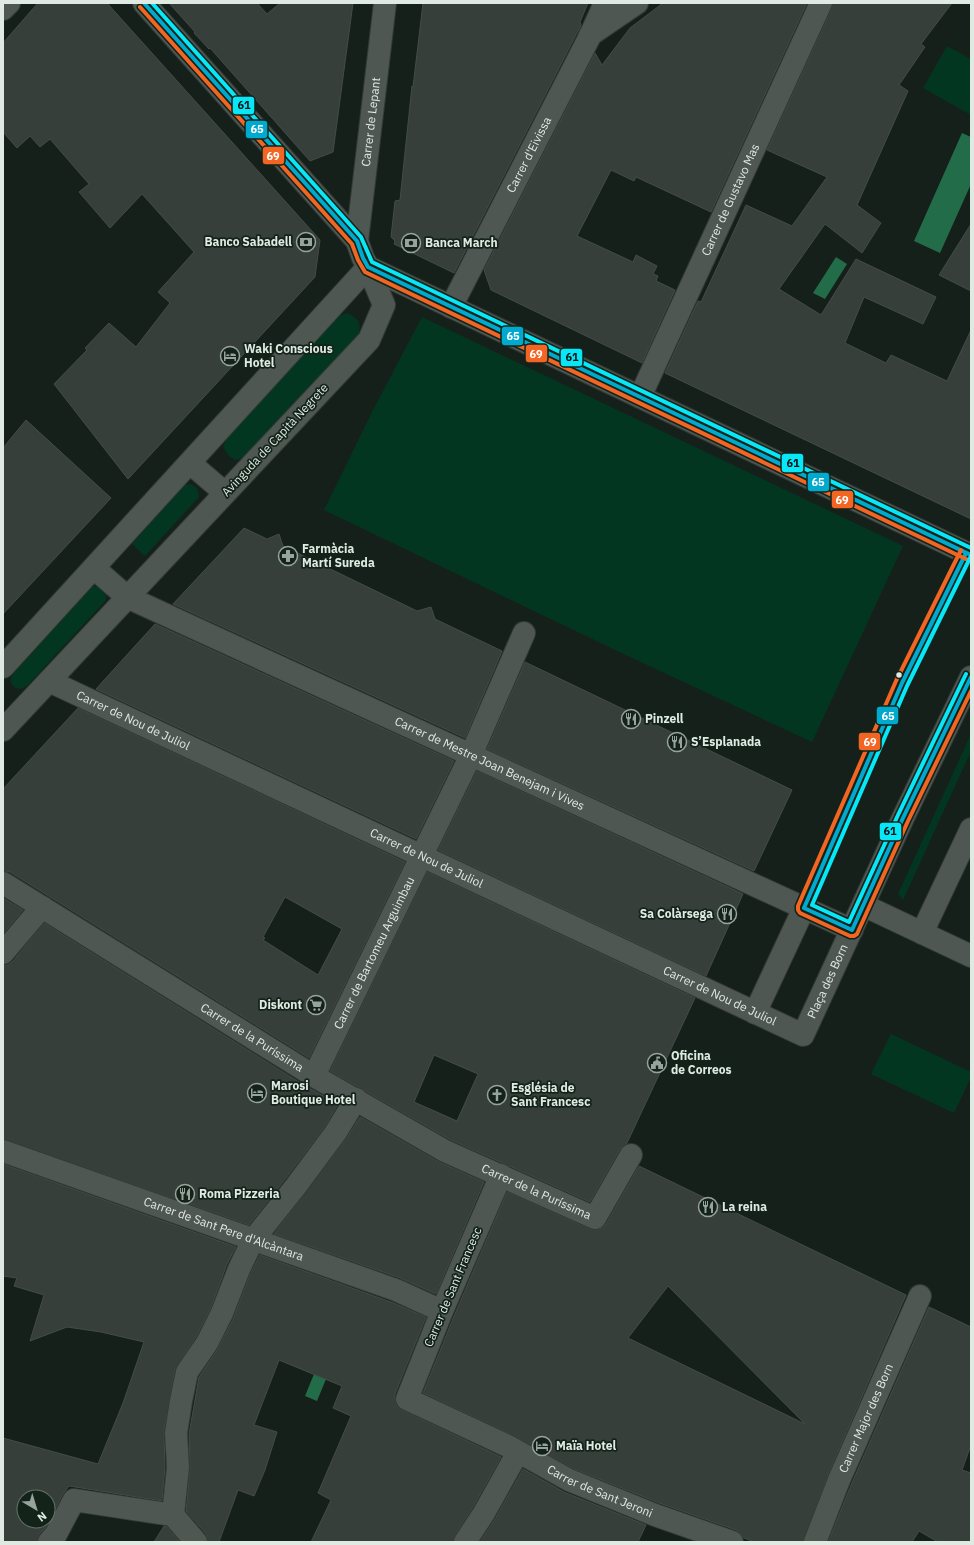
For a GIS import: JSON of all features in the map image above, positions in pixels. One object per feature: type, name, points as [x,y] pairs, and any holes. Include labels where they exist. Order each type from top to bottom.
[{"type":"street","points":[[3,9],[9,3]]},
{"type":"street","points":[[144,3],[357,241]]},
{"type":"street","name":"Carrer de Lepant","points":[[357,241],[385,3]]},
{"type":"street","name":"Carrer d'Eivissa","points":[[452,307],[590,36],[605,3]]},
{"type":"street","points":[[590,36],[637,3]]},
{"type":"street","name":"Carrer de Gustavo Mas","points":[[640,397],[821,3]]},
{"type":"street","name":"Avinguda de Capità Negrete","points":[[3,729],[369,340],[384,305],[357,241]]},
{"type":"street","points":[[3,667],[368,267],[969,554]]},
{"type":"street","points":[[190,463],[225,493]]},
{"type":"street","name":"Carrer de Mestre Joan Benejam i Vives","points":[[94,568],[127,597],[852,930]]},
{"type":"street","name":"Carrer de Bartomeu Arguimbau","points":[[314,1076],[471,754],[524,633]]},
{"type":"street","name":"Plaça des Born","points":[[803,1035],[903,818],[971,677]]},
{"type":"street","name":"Carrer de Nou de Juliol","points":[[49,681],[803,1035]]},
{"type":"street","points":[[922,933],[971,829]]},
{"type":"street","name":"Carrer de la Puríssima","points":[[3,883],[314,1076],[445,1151],[594,1218],[631,1155]]},
{"type":"street","points":[[863,905],[971,956]]},
{"type":"street","points":[[3,954],[42,908]]},
{"type":"street","points":[[755,1013],[804,908]]},
{"type":"street","points":[[173,1516],[178,1467],[176,1433],[187,1372],[207,1343],[222,1313],[239,1269],[253,1240],[327,1144],[356,1099]]},
{"type":"street","name":"Carrer de Sant Pere d'Alcàntara","points":[[3,1151],[396,1290],[442,1311]]},
{"type":"street","name":"Carrer de Sant Francesc","points":[[407,1400],[442,1311],[501,1175]]},
{"type":"street","name":"Carrer Major des Born","points":[[815,1542],[840,1480],[920,1296]]},
{"type":"street","name":"Carrer de Sant Jeroni","points":[[407,1400],[510,1447],[576,1482],[655,1515],[732,1542]]},
{"type":"street","points":[[465,1542],[484,1514],[518,1452]]},
{"type":"street","points":[[49,1542],[56,1534],[74,1500],[173,1516],[196,1542]]},
{"type":"lane","points":[[804,908],[902,683],[969,554]]},
{"type":"shaded area","points":[[947,46],[971,59],[971,115],[923,88]]},
{"type":"shaded area","points":[[962,133],[971,137],[971,184],[940,253],[914,241]]},
{"type":"shaded area","points":[[836,257],[847,264],[825,299],[813,293]]},
{"type":"shaded area","points":[[348,313],[359,322],[358,337],[245,457],[235,460],[228,455],[223,447],[227,439],[338,316]]},
{"type":"shaded area","points":[[422,317],[903,546],[812,742],[613,649],[324,510],[373,410]]},
{"type":"shaded area","points":[[191,484],[198,490],[198,498],[145,556],[132,544],[185,485]]},
{"type":"shaded area","points":[[97,585],[107,594],[105,601],[27,686],[20,689],[14,687],[10,681],[13,674],[91,588]]},
{"type":"shaded area","points":[[971,734],[971,751],[903,900],[898,894]]},
{"type":"shaded area","points":[[891,1034],[971,1072],[971,1077],[954,1113],[871,1074]]},
{"type":"shaded area","points":[[321,1357],[333,1362],[317,1401],[305,1396]]},
{"type":"building","points":[[38,3],[107,3],[320,240],[315,277],[128,479],[54,384],[87,350],[85,348],[109,323],[136,347],[170,303],[158,292],[194,252],[142,194],[110,228],[79,192],[89,184],[50,139],[40,147],[30,136],[17,148],[3,132],[3,43]]},
{"type":"building","points":[[169,3],[257,3],[267,14],[280,3],[353,3],[333,152],[310,161],[210,48],[209,49],[194,33],[195,32]]},
{"type":"building","points":[[423,3],[588,3],[580,22],[581,25],[454,273],[394,244],[395,241],[391,237],[395,201],[400,200],[412,86],[413,87]]},
{"type":"building","points":[[663,3],[807,3],[711,212],[636,177],[634,181],[611,170],[577,236],[633,262],[636,255],[657,266],[653,274],[658,276],[656,281],[675,290],[642,363],[491,290],[484,270],[595,53],[602,65],[630,28]]},
{"type":"building","points":[[833,3],[952,3],[921,44],[925,47],[899,85],[908,91],[857,205],[881,223],[862,253],[825,224],[779,289],[821,315],[856,259],[936,297],[923,324],[864,297],[845,343],[886,363],[891,355],[947,381],[971,330],[971,519],[665,373],[698,301],[701,302],[746,205],[792,226],[827,177],[767,150]]},
{"type":"building","points":[[971,224],[971,291],[939,275]]},
{"type":"building","points":[[26,420],[111,498],[3,614],[3,448]]},
{"type":"building","points":[[244,528],[267,539],[279,534],[283,546],[417,611],[431,607],[435,619],[502,651],[465,738],[173,604]]},
{"type":"building","points":[[155,624],[454,761],[416,839],[96,689]]},
{"type":"building","points":[[525,662],[792,790],[754,871],[487,749]]},
{"type":"building","points":[[78,708],[405,862],[309,1058],[10,872],[3,871],[3,789]],"holes":[[[285,897],[342,929],[318,975],[263,940],[265,938],[263,937]]]},
{"type":"building","points":[[477,771],[743,894],[706,976],[438,850]]},
{"type":"building","points":[[427,872],[695,998],[627,1143],[620,1149],[590,1202],[451,1140],[330,1071]],"holes":[[[434,1055],[478,1074],[457,1121],[414,1102]]]},
{"type":"building","points":[[3,898],[23,910],[3,934]]},
{"type":"building","points":[[44,923],[307,1087],[338,1104],[326,1125],[249,1225],[3,1139],[3,965],[8,965],[13,961]]},
{"type":"building","points":[[360,1117],[439,1162],[484,1182],[436,1294],[400,1278],[274,1234],[346,1139]]},
{"type":"building","points":[[3,1164],[236,1247],[227,1264],[211,1308],[196,1337],[175,1369],[164,1431],[165,1467],[162,1501],[69,1486],[56,1508],[56,1489],[16,1489],[16,1529],[44,1529],[39,1534],[37,1542],[3,1542],[3,1438],[98,1464],[123,1403],[144,1342],[101,1332],[67,1327],[30,1341],[44,1295],[14,1286],[17,1278],[3,1276]]},
{"type":"building","points":[[639,1166],[906,1295],[828,1475],[803,1542],[754,1542],[744,1538],[736,1530],[659,1503],[574,1469],[515,1436],[423,1393],[507,1192],[590,1229],[596,1230],[602,1228],[606,1224]],"holes":[[[668,1286],[805,1424],[628,1338]]]},
{"type":"building","points":[[260,1255],[391,1302],[426,1317],[395,1394],[397,1406],[402,1410],[501,1457],[473,1507],[455,1535],[453,1542],[311,1542],[331,1500],[318,1493],[351,1416],[333,1408],[342,1386],[279,1360],[254,1425],[277,1432],[265,1470],[254,1496],[238,1490],[219,1542],[208,1542],[206,1534],[186,1511],[190,1468],[189,1434],[199,1377],[217,1350],[233,1319],[250,1274]]},
{"type":"building","points":[[929,1307],[971,1327],[971,1445],[962,1470],[971,1473],[971,1542],[938,1542],[919,1531],[912,1542],[828,1542],[851,1485]]},
{"type":"building","points":[[523,1469],[564,1492],[646,1525],[638,1542],[480,1542],[495,1519]]},
{"type":"building","points":[[164,1526],[167,1527],[180,1542],[154,1542]]},
{"type":"transit line","name":"65","points":[[144,3],[357,241],[368,267],[971,555]]},
{"type":"transit line","name":"61","points":[[152,3],[361,237],[372,262],[971,548]]},
{"type":"transit line","name":"69","points":[[140,7],[352,244],[358,260],[365,272],[968,560]]},
{"type":"transit line","name":"69","points":[[961,550],[896,681],[798,906],[800,913],[850,936],[857,934],[908,821],[971,691]]},
{"type":"transit line","name":"65","points":[[966,553],[902,683],[804,908],[852,930],[903,818],[971,677]]},
{"type":"transit line","name":"61","points":[[966,674],[898,815],[849,922],[812,905],[907,686],[971,556]]},
{"type":"place","name":"Banco Sabadell","points":[[306,242]]},
{"type":"place","name":"Banca March","points":[[411,243]]},
{"type":"place","name":"Waki Conscious Hotel","points":[[230,356]]},
{"type":"place","name":"Farmàcia Martí Sureda","points":[[288,556]]},
{"type":"place","name":"Pinzell","points":[[631,719]]},
{"type":"place","name":"S’Esplanada","points":[[677,742]]},
{"type":"place","name":"Sa Colàrsega","points":[[727,914]]},
{"type":"place","name":"Diskont","points":[[316,1005]]},
{"type":"place","name":"Oficina de Correos","points":[[657,1063]]},
{"type":"place","name":"Marosi Boutique Hotel","points":[[257,1093]]},
{"type":"place","name":"Església de Sant Francesc","points":[[497,1095]]},
{"type":"place","name":"Roma Pizzeria","points":[[185,1194]]},
{"type":"place","name":"La reina","points":[[708,1207]]},
{"type":"place","name":"Maïa Hotel","points":[[542,1446]]}]
